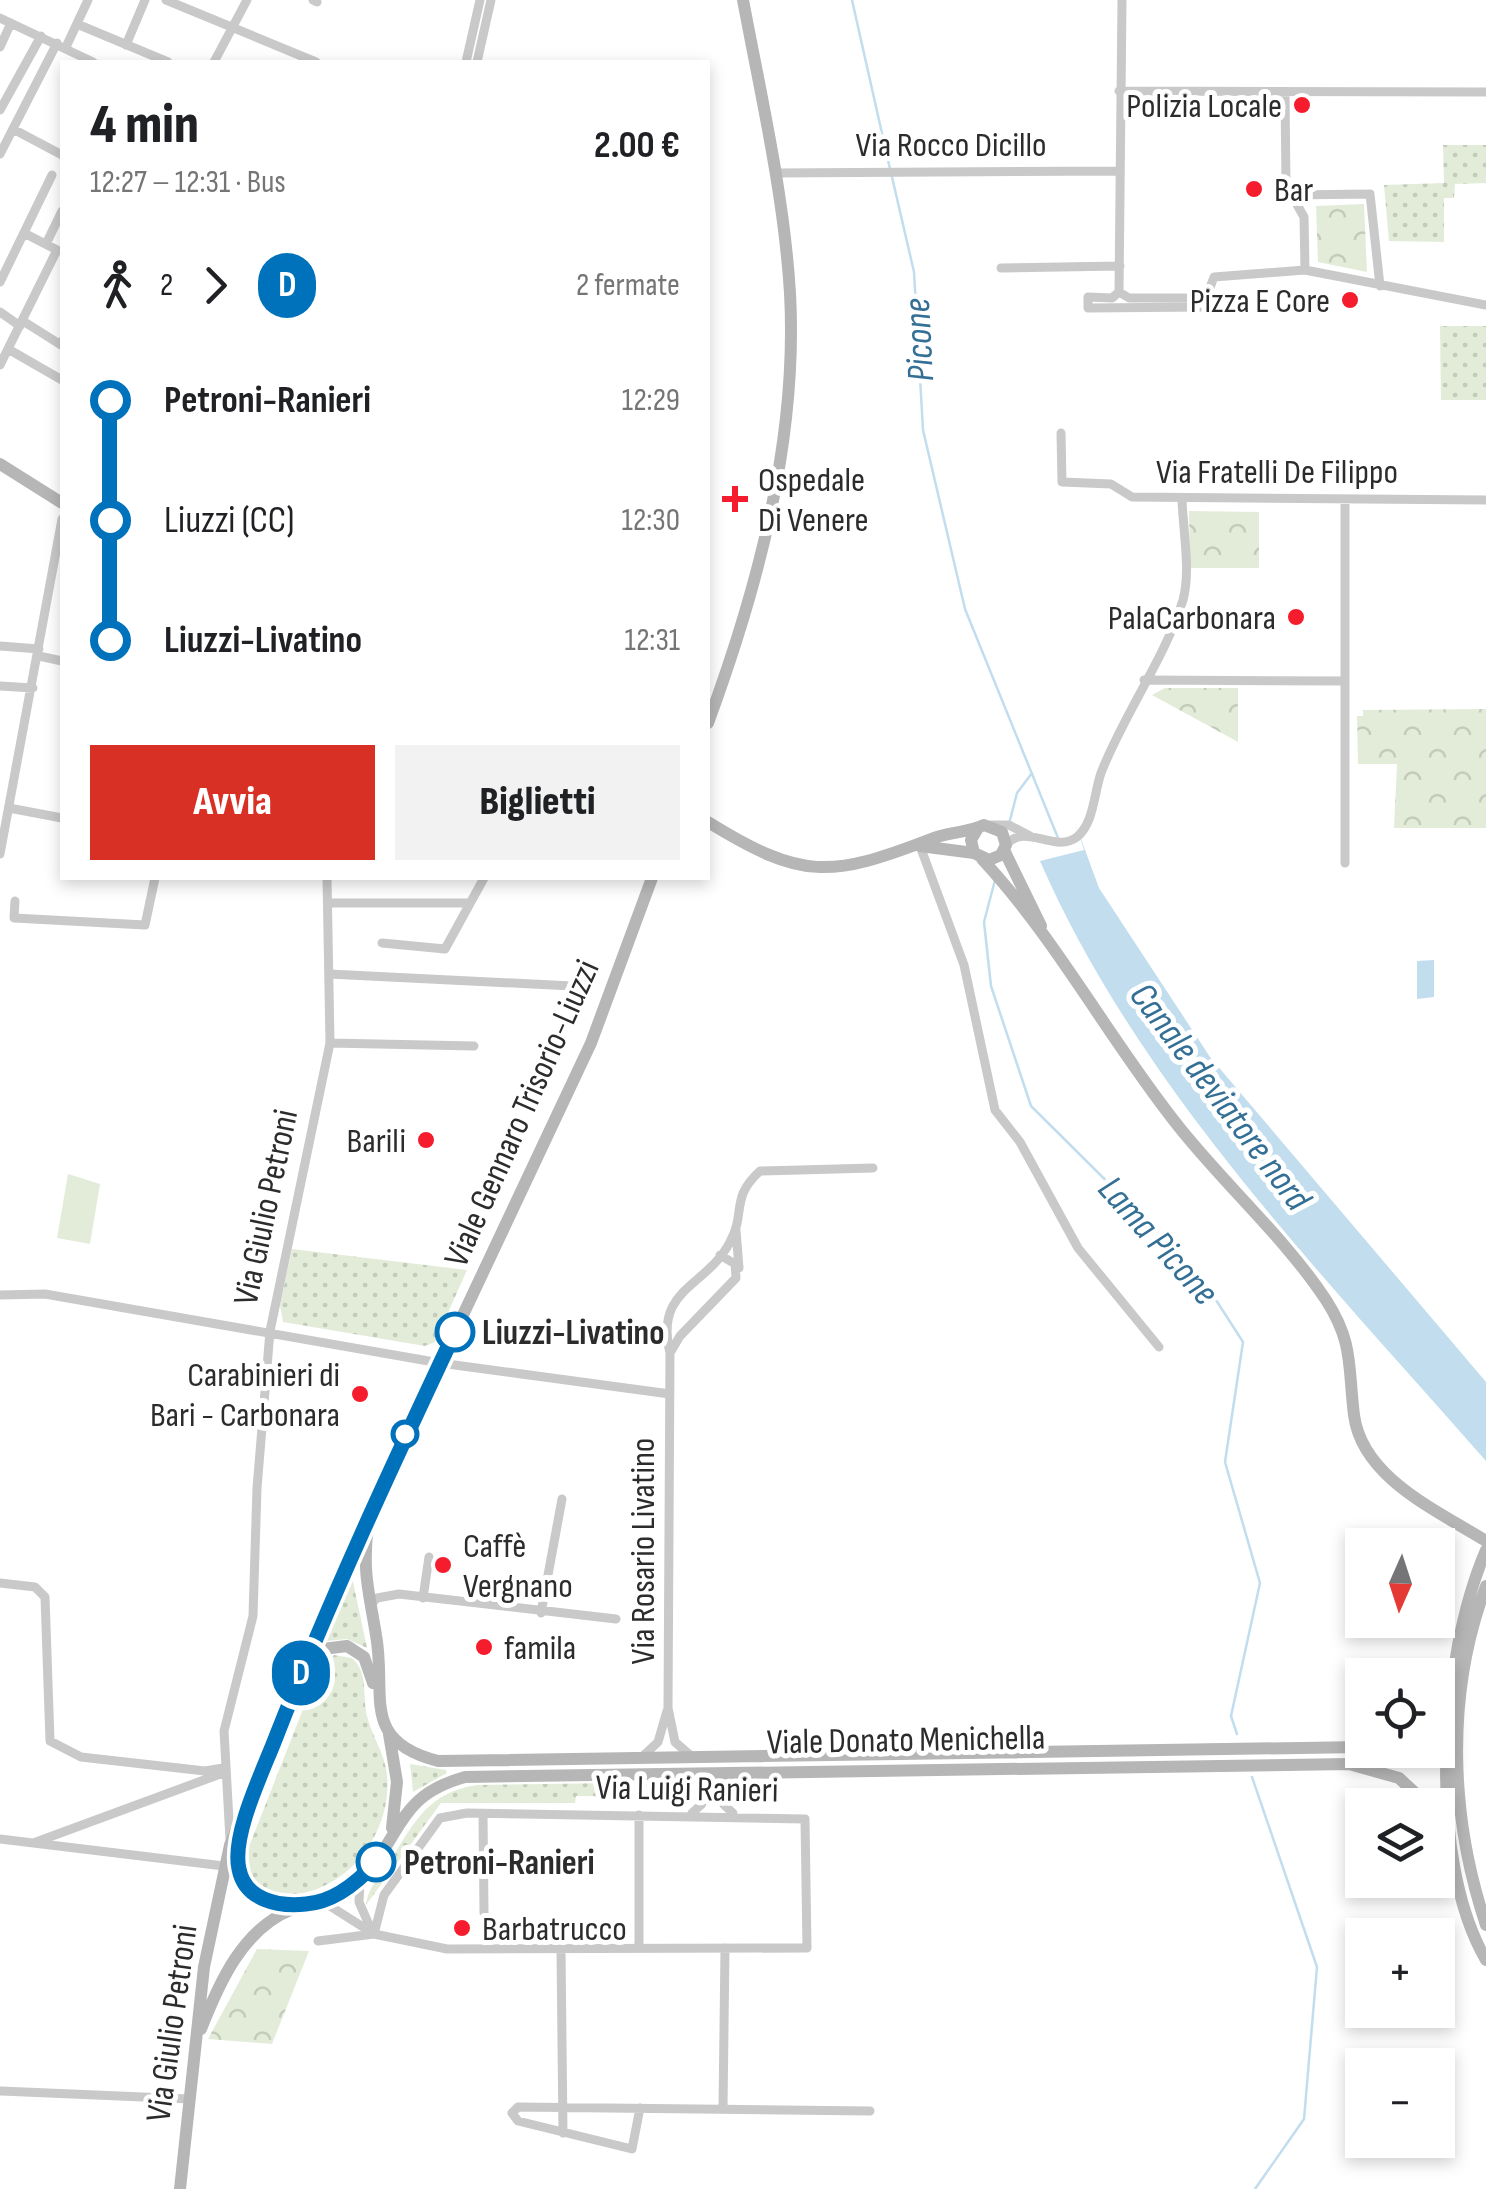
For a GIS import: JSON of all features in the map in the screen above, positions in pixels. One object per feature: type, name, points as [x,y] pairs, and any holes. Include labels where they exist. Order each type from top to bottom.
[{"type":"main road","points":[[710,717],[746,614],[780,458],[787,403],[790,290],[779,173],[743,2]]},
{"type":"main road","points":[[0,464],[60,498]]},
{"type":"main road","points":[[710,823],[799,867],[848,867],[920,846],[930,839],[984,827],[1002,832],[1005,848],[1043,933]]},
{"type":"main road","points":[[984,827],[971,840],[978,856],[1043,933],[1178,1127],[1333,1312],[1351,1353],[1358,1434],[1381,1471],[1486,1542]]},
{"type":"main road","points":[[920,846],[996,859],[1005,848]]},
{"type":"main road","name":"Viale Gennaro Trisorio-Liuzzi","points":[[224,1866],[370,1514],[591,1043],[651,880]]},
{"type":"main road","name":"Viale Donato Menichella","points":[[370,1514],[364,1580],[379,1665],[376,1700],[388,1730],[397,1782],[392,1831]]},
{"type":"main road","points":[[1449,1658],[1486,1551]]},
{"type":"main road","points":[[1486,1586],[1464,1672],[1458,1750],[1463,1837],[1486,1925]]},
{"type":"main road","points":[[1460,1890],[1447,1766],[1453,1664],[1462,1618]]},
{"type":"main road","points":[[298,1680],[324,1649],[347,1646],[364,1657],[376,1700]]},
{"type":"main road","name":"Viale Donato Menichella","points":[[388,1730],[415,1753],[438,1761],[694,1757],[1349,1764],[1399,1778],[1410,1788]]},
{"type":"main road","name":"Viale Donato Menichella","points":[[195,2046],[245,1943],[268,1922],[360,1880],[378,1859],[392,1831],[420,1799],[464,1777],[1345,1748]]},
{"type":"main road","points":[[255,1794],[240,1843],[239,1872],[245,1884],[266,1901],[316,1902]]},
{"type":"main road","name":"Via Giulio Petroni","points":[[180,2189],[195,2046],[224,1866]]},
{"type":"main road","points":[[1455,1874],[1486,1960]]},
{"type":"main road","points":[[212,1938],[220,1964],[234,1962]]},
{"type":"street","points":[[0,154],[78,24],[88,0]]},
{"type":"street","points":[[126,45],[144,0]]},
{"type":"street","points":[[166,0],[311,60]]},
{"type":"street","points":[[219,60],[247,0]]},
{"type":"street","points":[[466,60],[480,0]]},
{"type":"street","points":[[477,60],[491,0]]},
{"type":"street","points":[[1120,292],[1122,0]]},
{"type":"street","points":[[0,18],[89,60]]},
{"type":"street","points":[[0,47],[12,23]]},
{"type":"street","points":[[78,24],[163,60]]},
{"type":"street","points":[[0,110],[41,36]]},
{"type":"street","points":[[1119,91],[1486,92]]},
{"type":"street","points":[[1285,94],[1285,170],[1291,195],[1304,217],[1305,270]]},
{"type":"street","points":[[13,129],[60,154]]},
{"type":"street","name":"Via Rocco Dicillo","points":[[779,173],[1118,171]]},
{"type":"street","points":[[0,282],[52,175]]},
{"type":"street","points":[[1291,195],[1370,194],[1380,286]]},
{"type":"street","points":[[46,244],[60,215]]},
{"type":"street","points":[[0,365],[58,250],[24,233]]},
{"type":"street","points":[[1001,268],[1120,266]]},
{"type":"street","points":[[1120,292],[1112,298],[1088,297],[1088,308],[1205,308],[1214,277],[1305,270],[1486,305]]},
{"type":"street","points":[[1120,292],[1129,298],[1206,298]]},
{"type":"street","points":[[0,312],[60,343]]},
{"type":"street","points":[[8,350],[60,379]]},
{"type":"street","name":"Via Fratelli De Filippo","points":[[1061,432],[1062,482],[1111,484],[1126,496],[1182,500],[1486,500]]},
{"type":"street","points":[[1345,499],[1345,863]]},
{"type":"street","points":[[984,827],[1009,825],[1030,836],[1060,843],[1073,840],[1086,827],[1101,774],[1183,598],[1182,500]]},
{"type":"street","points":[[0,854],[60,531]]},
{"type":"street","points":[[0,646],[39,652],[60,660]]},
{"type":"street","points":[[1144,680],[1345,681]]},
{"type":"street","points":[[0,686],[33,688]]},
{"type":"street","points":[[5,815],[60,818]]},
{"type":"street","points":[[1005,848],[1016,837],[1030,836]]},
{"type":"street","points":[[920,846],[964,965],[995,1110],[1020,1142],[1078,1248],[1160,1347]]},
{"type":"street","points":[[15,902],[14,918],[146,925],[154,880]]},
{"type":"street","name":"Via Giulio Petroni","points":[[230,1845],[223,1771],[224,1731],[254,1616],[257,1488],[270,1331],[330,1043],[328,880]]},
{"type":"street","points":[[382,942],[445,949],[483,880]]},
{"type":"street","points":[[328,903],[470,903]]},
{"type":"street","points":[[329,974],[572,986]]},
{"type":"street","points":[[330,1043],[474,1046]]},
{"type":"street","name":"Via Rosario Livatino","points":[[668,1708],[668,1316],[672,1302],[720,1255],[736,1230],[739,1195],[760,1172],[873,1168]]},
{"type":"street","points":[[670,1354],[739,1271],[736,1230]]},
{"type":"street","points":[[720,1255],[739,1271]]},
{"type":"street","name":"Via Rosario Livatino","points":[[0,1295],[45,1294],[440,1363],[670,1394]]},
{"type":"street","points":[[540,1612],[562,1499]]},
{"type":"street","points":[[422,1598],[429,1557]]},
{"type":"street","points":[[364,1580],[389,1594],[616,1619]]},
{"type":"street","points":[[0,1583],[35,1586],[45,1597],[50,1741],[80,1757],[223,1771]]},
{"type":"street","points":[[368,1607],[389,1594]]},
{"type":"street","points":[[668,1708],[675,1742],[694,1757]]},
{"type":"street","points":[[641,1758],[658,1742],[668,1708]]},
{"type":"street","points":[[33,1843],[223,1771]]},
{"type":"street","points":[[736,1814],[724,1805],[721,1791],[727,1778],[740,1771]]},
{"type":"street","points":[[683,1772],[696,1777],[704,1797],[697,1810],[684,1814]]},
{"type":"street","name":"Via Luigi Ranieri","points":[[318,1941],[374,1934],[447,1948],[807,1948],[805,1819],[736,1814],[466,1814],[440,1818],[384,1896],[374,1934]]},
{"type":"street","points":[[483,1814],[484,1913]]},
{"type":"street","points":[[639,1814],[639,1948]]},
{"type":"street","points":[[0,1839],[224,1866]]},
{"type":"street","points":[[360,1880],[359,1902],[374,1934]]},
{"type":"street","points":[[316,1902],[374,1934]]},
{"type":"street","points":[[722,2108],[725,1948]]},
{"type":"street","points":[[561,1950],[563,2133]]},
{"type":"street","points":[[2,2091],[190,2099]]},
{"type":"street","points":[[640,2108],[632,2149],[518,2121],[512,2113],[518,2107],[560,2106],[870,2111]]},
{"type":"green space","points":[[1443,145],[1486,145],[1486,183],[1455,184],[1454,198],[1444,198],[1444,242],[1389,241],[1384,185],[1444,183]]},
{"type":"green space","points":[[1364,204],[1367,272],[1318,262],[1316,206]]},
{"type":"green space","points":[[1440,326],[1486,326],[1486,400],[1441,400]]},
{"type":"green space","points":[[1189,511],[1259,512],[1259,568],[1190,568]]},
{"type":"green space","points":[[1165,688],[1238,688],[1238,742],[1152,695]]},
{"type":"green space","points":[[1486,709],[1486,828],[1394,828],[1397,764],[1358,764],[1357,716],[1363,716],[1363,710]]},
{"type":"green space","points":[[68,1174],[100,1184],[90,1244],[57,1238]]},
{"type":"green space","points":[[292,1249],[467,1270],[435,1342],[425,1346],[283,1322],[280,1305]]},
{"type":"green space","points":[[352,1577],[367,1648],[347,1639],[327,1641]]},
{"type":"green space","points":[[334,1655],[352,1658],[363,1678],[367,1716],[387,1775],[381,1822],[371,1843],[339,1877],[296,1894],[272,1894],[251,1878],[248,1849],[320,1666]]},
{"type":"green space","points":[[410,1764],[446,1770],[447,1773],[413,1792]]},
{"type":"green space","points":[[689,1782],[697,1791],[689,1802],[688,1797],[576,1796],[575,1803],[441,1803],[366,1905],[373,1885],[416,1820],[447,1794],[477,1785]]},
{"type":"green space","points":[[257,1949],[309,1951],[272,2044],[208,2039]]},
{"type":"water","name":"Canale deviatore nord","points":[[1074,820],[1099,888],[1210,1057],[1486,1382],[1486,1461],[1239,1177],[1129,1024],[1081,944],[1040,861],[1084,850]]},
{"type":"water","points":[[1434,960],[1434,997],[1417,999],[1417,961]]},
{"type":"waterway","name":"Picone","points":[[852,0],[890,169]]},
{"type":"waterway","name":"Picone","points":[[892,177],[914,272],[923,430],[965,609],[1058,838]]},
{"type":"waterway","name":"Lama Picone","points":[[1009,824],[1017,793],[1032,773]]},
{"type":"waterway","name":"Lama Picone","points":[[995,880],[984,922],[991,986],[1031,1106],[1198,1272],[1243,1342],[1225,1462],[1260,1583],[1231,1716],[1237,1734]]},
{"type":"waterway","name":"Lama Picone","points":[[1252,1777],[1317,1967],[1304,2119],[1255,2189]]},
{"type":"bus line","name":"D","points":[[376,1862],[360,1880],[322,1901],[286,1905],[255,1894],[239,1872],[238,1859],[255,1794],[333,1593],[455,1332]]},
{"type":"place","name":"Polizia Locale","points":[[1302,105]]},
{"type":"place","name":"Bar","points":[[1254,189]]},
{"type":"place","name":"Pizza E Core","points":[[1350,300]]},
{"type":"place","name":"Ospedale Di Venere","points":[[735,499]]},
{"type":"place","name":"PalaCarbonara","points":[[1296,617]]},
{"type":"place","name":"Barili","points":[[426,1140]]},
{"type":"place","name":"Liuzzi-Livatino","points":[[455,1332]]},
{"type":"place","name":"Carabinieri di Bari - Carbonara","points":[[360,1394]]},
{"type":"place","name":"Caffè Vergnano","points":[[443,1565]]},
{"type":"place","name":"famila","points":[[484,1647]]},
{"type":"place","name":"Petroni-Ranieri","points":[[376,1862]]},
{"type":"place","name":"Barbatrucco","points":[[462,1928]]}]
